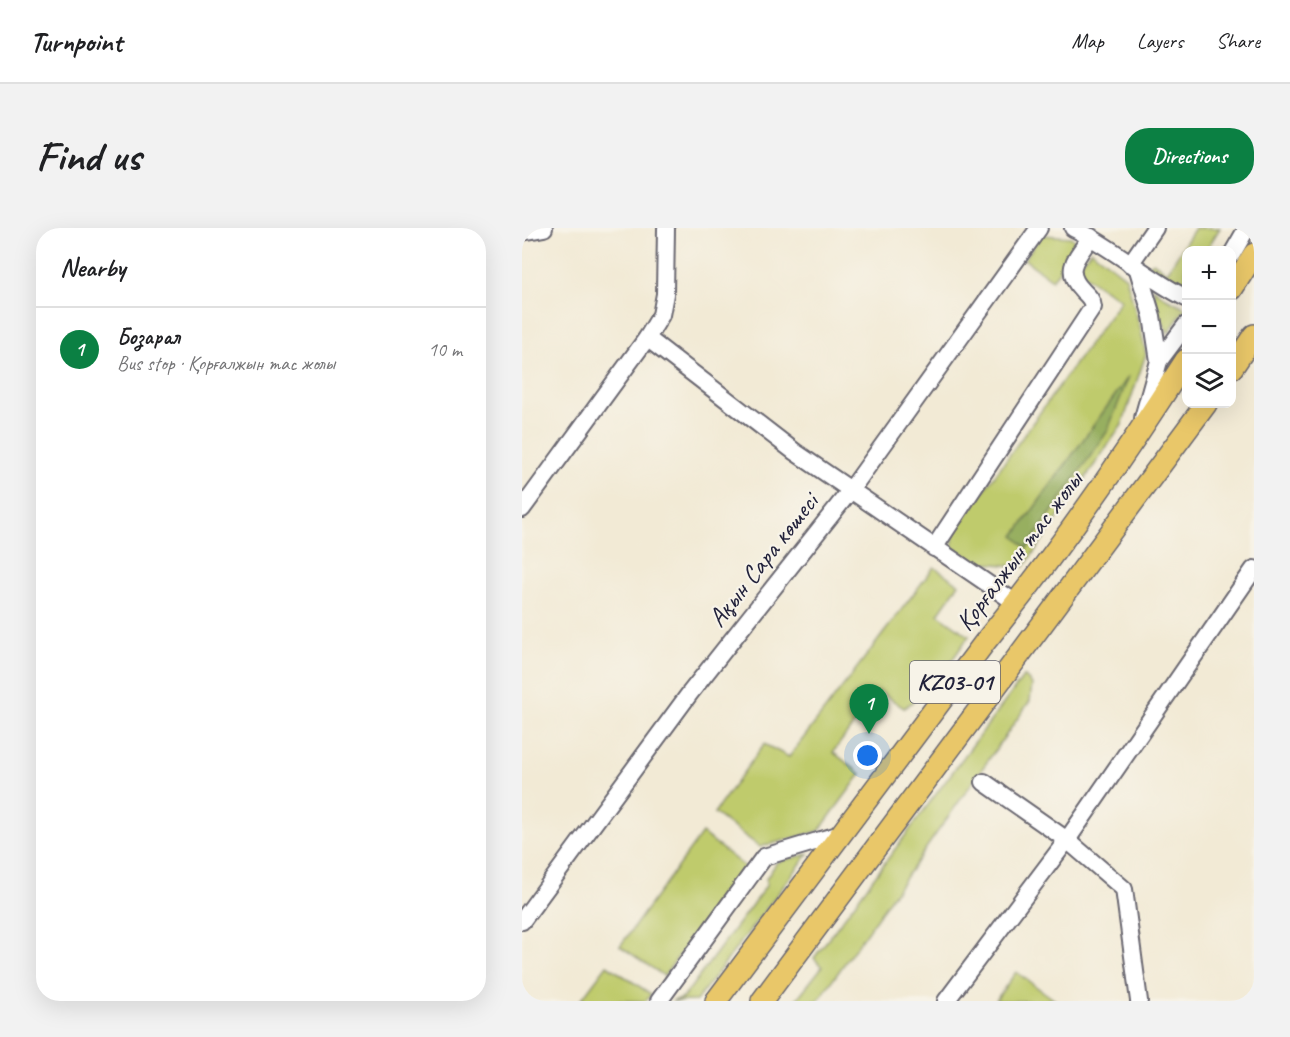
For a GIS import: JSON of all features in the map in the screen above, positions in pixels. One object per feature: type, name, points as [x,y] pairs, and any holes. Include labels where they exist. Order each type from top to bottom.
[{"type":"main road","points":[[1236,283],[1254,254]]},
{"type":"main road","points":[[1236,362],[1254,335]]},
{"type":"main road","name":"Қорғалжын тас жолы","points":[[716,1001],[1016,603],[1135,440],[1182,366]]},
{"type":"main road","name":"KZ03-01","points":[[762,1001],[1203,408]]},
{"type":"main road","points":[[1016,603],[1042,622]]},
{"type":"street","points":[[522,232],[544,228]]},
{"type":"street","points":[[522,509],[647,338],[661,315],[665,294],[666,228]]},
{"type":"street","name":"Ақын Сара көшесі","points":[[522,921],[690,693],[850,491],[1039,228]]},
{"type":"street","points":[[1073,228],[1091,237],[1134,267],[1182,296]]},
{"type":"street","points":[[1155,228],[1134,267],[1152,316],[1159,361]]},
{"type":"street","points":[[1236,247],[1247,228]]},
{"type":"street","points":[[934,548],[1093,307],[1090,298],[1074,282],[1072,275],[1075,260],[1091,237]]},
{"type":"street","points":[[1135,440],[1159,361],[1182,330]]},
{"type":"street","points":[[647,338],[850,491],[1016,603]]},
{"type":"street","points":[[946,1001],[1067,840],[1254,569]]},
{"type":"street","points":[[984,782],[1067,840],[1124,889],[1140,1001]]},
{"type":"street","points":[[659,1001],[764,857],[841,834]]},
{"type":"green space","points":[[1195,228],[1220,228],[1209,246],[1184,246]]},
{"type":"green space","points":[[1042,235],[1071,237],[1078,245],[1052,280],[1024,259]]},
{"type":"green space","points":[[1182,248],[1182,284],[1148,265],[1153,262],[1167,272]]},
{"type":"green space","points":[[1091,250],[1126,277],[1146,354],[1122,425],[1024,567],[975,562],[952,547],[954,532],[1121,300],[1076,270]]},
{"type":"green space","points":[[1153,288],[1182,306],[1182,314],[1168,333],[1157,310]]},
{"type":"green space","points":[[1129,376],[1107,432],[1027,548],[1014,536]]},
{"type":"green space","points":[[934,567],[959,584],[938,614],[969,636],[933,687],[904,708],[879,691],[833,752],[861,774],[819,831],[760,847],[714,813],[764,744],[789,757]]},
{"type":"green space","points":[[1024,676],[1032,684],[1030,701],[818,1001],[795,1001],[822,967],[814,958]]},
{"type":"green space","points":[[702,833],[745,867],[664,976],[620,946]]},
{"type":"green space","points":[[808,854],[696,1001],[672,1001],[683,998],[766,886],[766,879],[777,862]]},
{"type":"green space","points":[[607,965],[651,994],[646,1001],[580,1001]]},
{"type":"green space","points":[[1016,972],[1056,1001],[995,1001]]},
{"type":"place","name":"Бозарал","points":[[869,734]]}]
